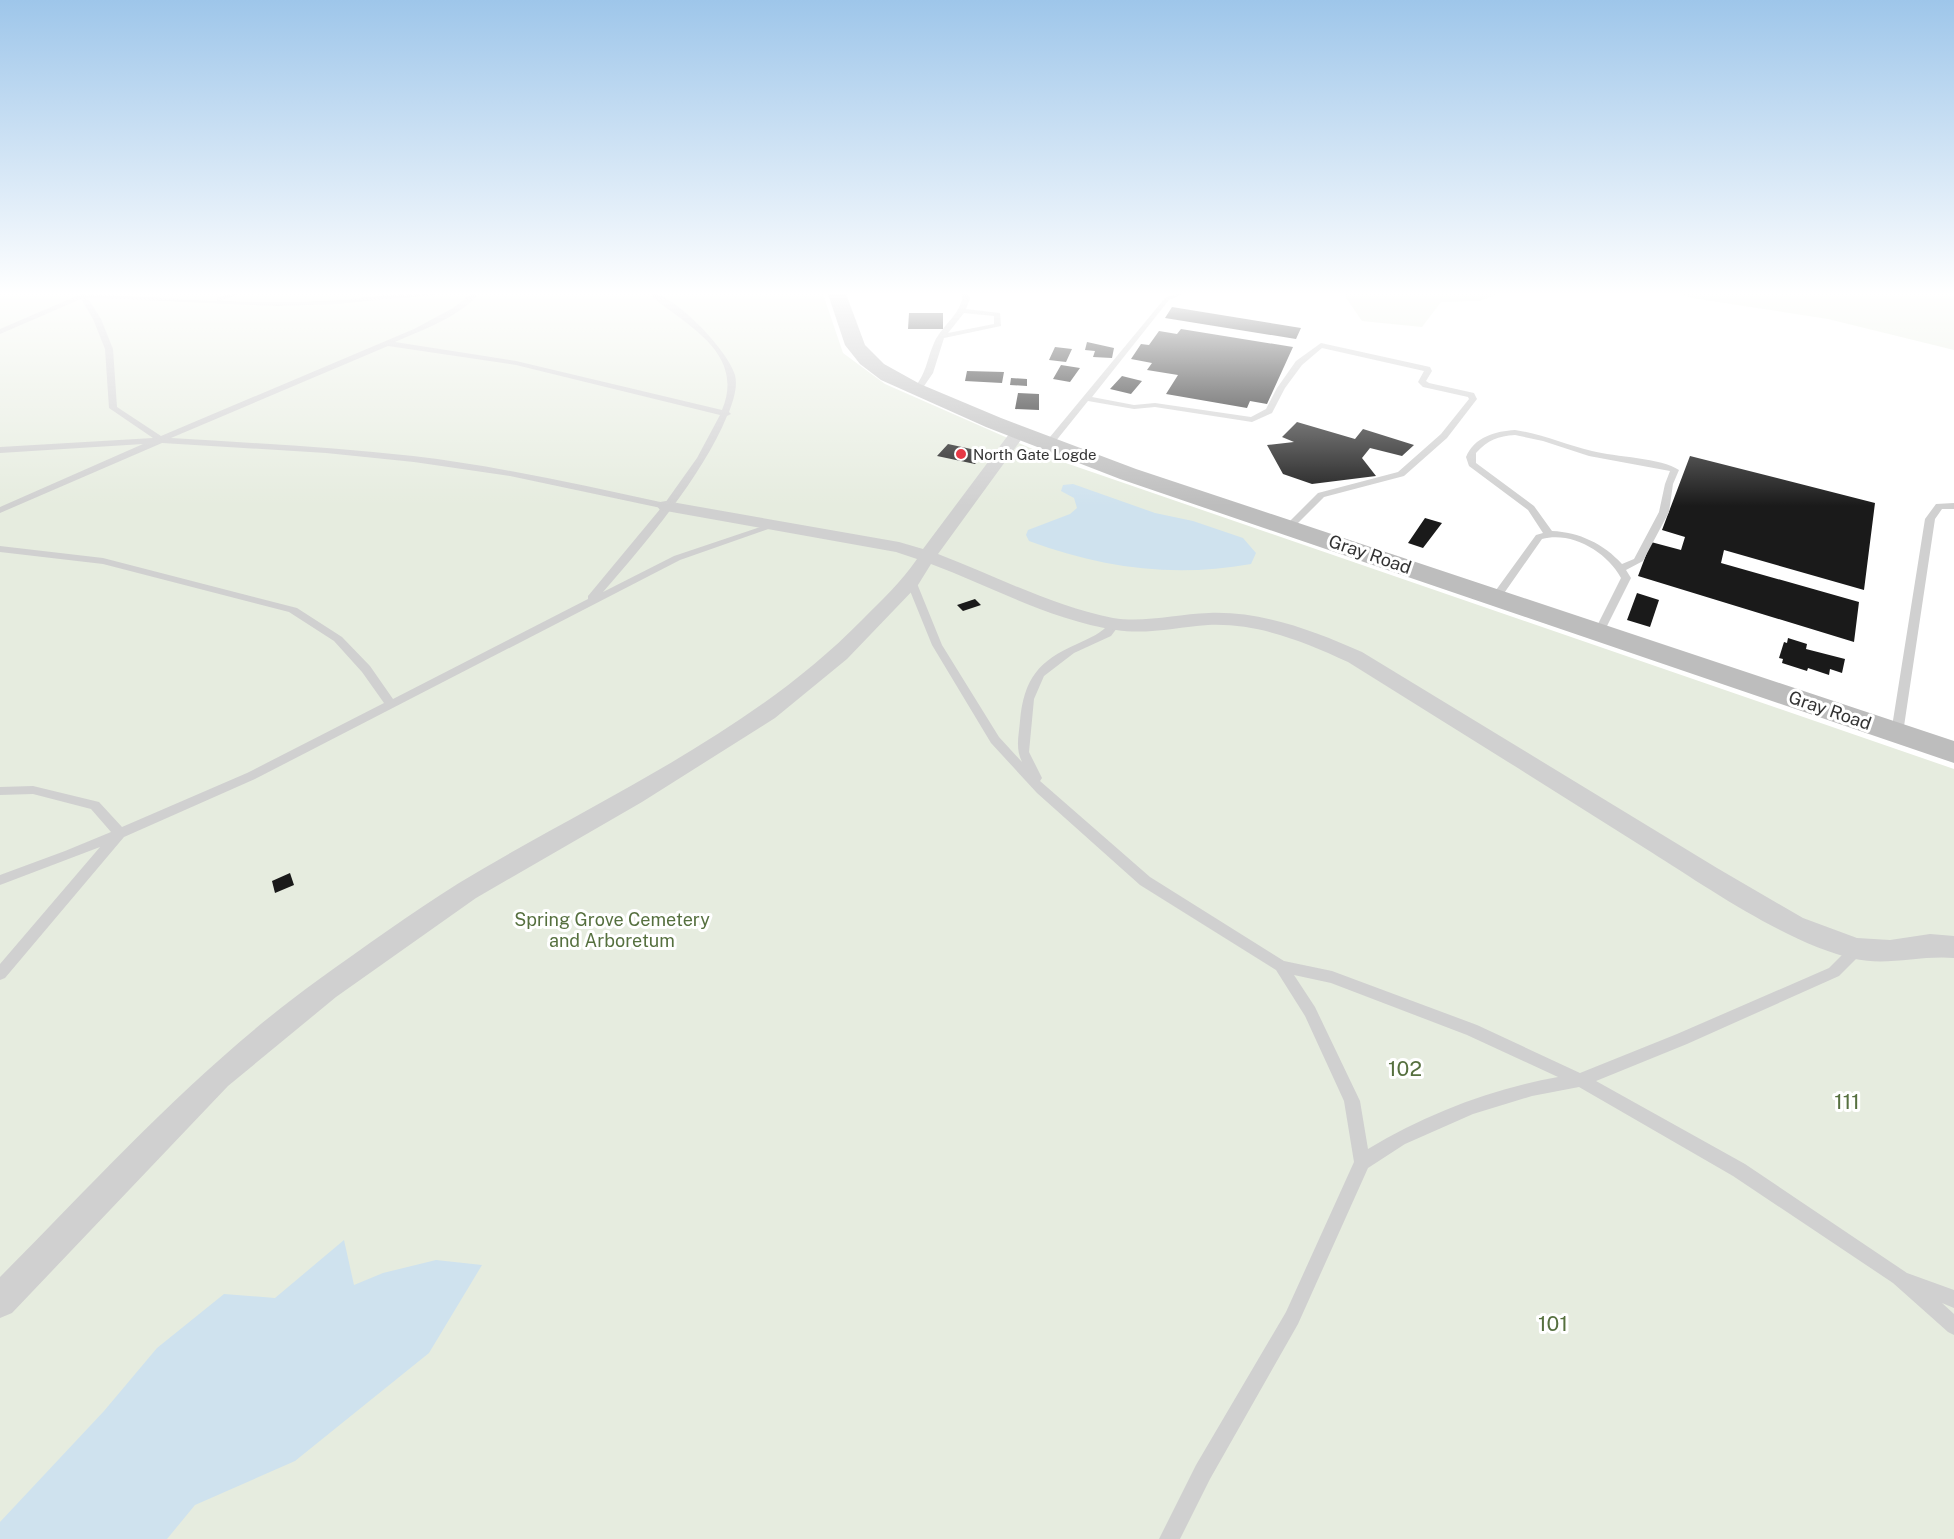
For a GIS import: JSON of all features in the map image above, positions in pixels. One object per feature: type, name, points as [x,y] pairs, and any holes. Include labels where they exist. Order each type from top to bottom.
[{"type":"street","name":"Gray Road","points":[[874,363],[890,376],[917,390],[1048,445],[1954,752]]},
{"type":"street","points":[[0,1300],[218,1077],[326,988],[467,891],[634,796],[766,713],[840,654],[911,581],[946,526],[1018,433]]},
{"type":"street","points":[[666,506],[899,547],[928,555],[1062,609],[1115,624],[1214,619],[1243,621],[1282,628],[1315,638],[1355,657],[1698,869],[1794,925],[1857,950],[1890,951],[1930,945],[1954,947]]},
{"type":"lane","points":[[110,363],[113,408],[162,440]]},
{"type":"lane","points":[[0,510],[341,363]]},
{"type":"lane","points":[[515,363],[727,414]]},
{"type":"lane","points":[[588,604],[645,537],[708,447],[727,414],[733,394],[732,377],[726,363]]},
{"type":"lane","points":[[917,390],[929,377],[933,363]]},
{"type":"lane","points":[[1048,445],[1114,363]]},
{"type":"lane","points":[[1086,398],[1134,407],[1155,405],[1252,420],[1269,411],[1281,388],[1299,363]]},
{"type":"lane","points":[[1288,528],[1321,495],[1401,474],[1444,436],[1473,399],[1471,395],[1426,385],[1422,382],[1428,372],[1427,369],[1400,363]]},
{"type":"lane","points":[[1548,533],[1532,508],[1472,464],[1470,459],[1472,453],[1482,440],[1492,435],[1515,433],[1589,453],[1675,470],[1669,484],[1664,512],[1638,561],[1622,568]]},
{"type":"lane","points":[[0,450],[162,440],[257,444],[414,459],[510,473],[666,506]]},
{"type":"lane","points":[[1898,733],[1930,519],[1939,506],[1954,506]]},
{"type":"lane","points":[[0,880],[70,855],[251,776],[677,558],[772,526]]},
{"type":"lane","points":[[1496,597],[1539,537],[1548,533],[1591,544],[1610,555],[1622,568],[1626,578],[1599,632]]},
{"type":"lane","points":[[0,549],[103,561],[293,610],[338,639],[366,669],[391,704]]},
{"type":"lane","points":[[911,581],[937,645],[995,740],[1041,790],[1145,881],[1281,966],[1332,977],[1472,1030],[1580,1080],[1739,1170],[1899,1277],[1954,1326]]},
{"type":"lane","points":[[1041,790],[1023,752],[1028,699],[1040,674],[1070,651],[1107,634],[1115,624]]},
{"type":"lane","points":[[0,791],[33,790],[95,805],[120,833]]},
{"type":"lane","points":[[0,974],[120,833]]},
{"type":"lane","points":[[1168,1539],[1203,1472],[1292,1318],[1362,1162],[1399,1138],[1471,1107],[1532,1089],[1580,1080],[1682,1039],[1834,972],[1857,950]]},
{"type":"lane","points":[[1281,966],[1310,1012],[1352,1101],[1362,1162]]},
{"type":"lane","points":[[1899,1277],[1954,1299]]},
{"type":"green space","name":"Spring Grove Cemetery and Arboretum","points":[[0,363],[856,363],[885,384],[1060,461],[1954,769],[1954,1539],[0,1539]]},
{"type":"water","points":[[1073,484],[1155,513],[1193,521],[1243,538],[1256,553],[1251,564],[1222,568],[1166,570],[1111,564],[1029,541],[1026,535],[1028,530],[1070,514],[1077,508],[1074,498],[1061,491],[1063,485]]},
{"type":"water","points":[[344,1240],[354,1285],[383,1273],[436,1260],[482,1265],[429,1353],[295,1461],[195,1505],[167,1539],[0,1539],[0,1522],[104,1411],[157,1348],[224,1294],[275,1298]]},
{"type":"building","points":[[1152,363],[1286,363],[1267,404],[1250,401],[1247,408],[1166,394],[1178,375],[1147,370]]},
{"type":"building","points":[[1061,365],[1080,368],[1070,382],[1053,379]]},
{"type":"building","points":[[967,371],[1004,372],[1002,383],[965,381]]},
{"type":"building","points":[[1122,376],[1142,381],[1131,394],[1110,389]]},
{"type":"building","points":[[1011,378],[1027,379],[1027,386],[1010,385]]},
{"type":"building","points":[[1018,393],[1039,394],[1039,410],[1015,409]]},
{"type":"building","points":[[1297,422],[1355,439],[1363,429],[1414,445],[1402,456],[1370,448],[1362,458],[1376,476],[1312,484],[1283,474],[1267,445],[1294,442],[1282,437]]},
{"type":"building","name":"North Gate Logde","points":[[948,444],[985,452],[975,464],[937,456]]},
{"type":"building","points":[[1690,456],[1875,503],[1864,590],[1724,550],[1721,563],[1859,602],[1854,642],[1638,576],[1651,542],[1681,550],[1685,537],[1662,530]]},
{"type":"building","points":[[1425,518],[1442,523],[1423,548],[1408,543]]},
{"type":"building","points":[[1637,593],[1659,600],[1650,627],[1627,620]]},
{"type":"building","points":[[975,599],[981,605],[963,611],[957,605]]},
{"type":"building","points":[[1788,638],[1807,644],[1806,649],[1845,659],[1842,673],[1830,669],[1829,675],[1782,663],[1783,659],[1779,658],[1784,642],[1787,643]]},
{"type":"building","points":[[290,873],[294,885],[275,893],[272,881]]},
{"type":"place","name":"North Gate Logde","points":[[961,454]]},
{"type":"park label","name":"102","points":[[1405,1068]]},
{"type":"park label","name":"111","points":[[1847,1101]]},
{"type":"park label","name":"101","points":[[1553,1323]]}]
